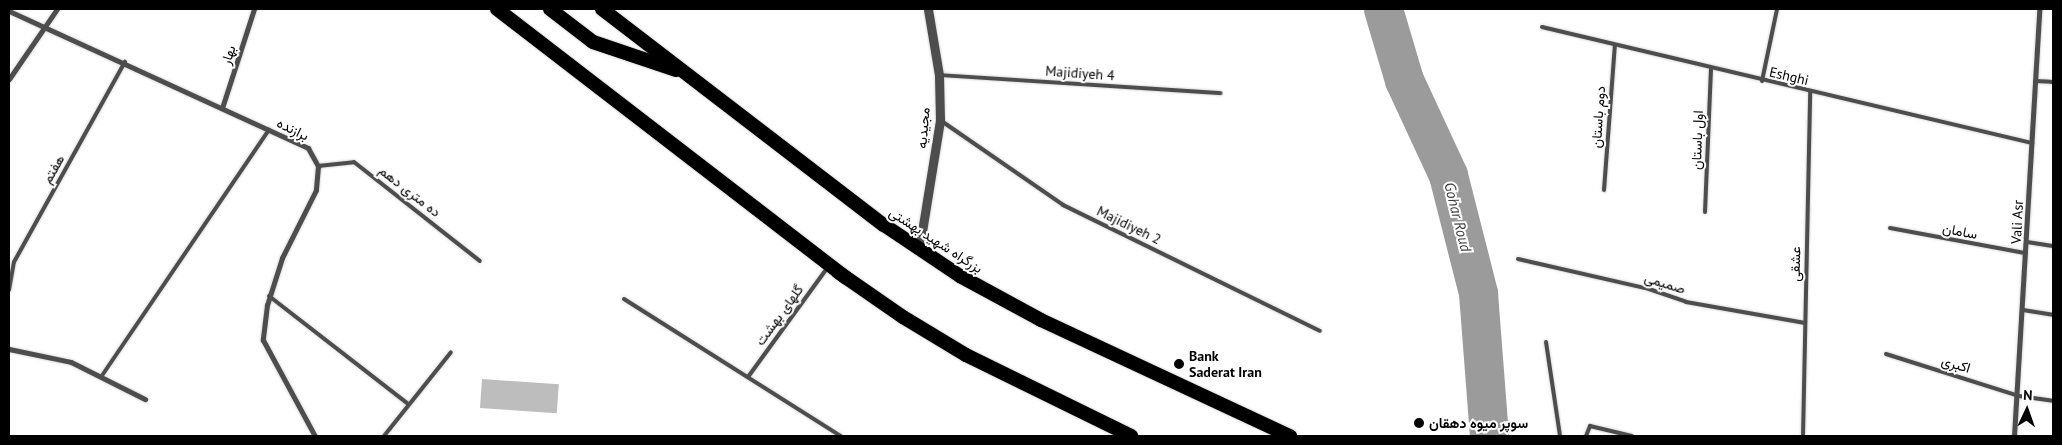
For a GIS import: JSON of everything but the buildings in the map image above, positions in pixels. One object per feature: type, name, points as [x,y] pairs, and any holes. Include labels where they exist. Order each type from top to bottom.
[{"type":"highway","points":[[550,9],[593,42],[686,74]]},
{"type":"highway","name":"بزرگراه شهید بهشتی","points":[[602,9],[919,250],[1025,312],[1290,436]]},
{"type":"highway","points":[[505,11],[846,278]]},
{"type":"highway","points":[[829,265],[846,278],[966,355],[1132,436]]},
{"type":"street","points":[[9,80],[57,9]]},
{"type":"street","name":"بهار","points":[[222,108],[254,9]]},
{"type":"street","name":"مجیدیه","points":[[919,250],[940,120],[938,75],[928,9]]},
{"type":"street","name":"Vali Asr","points":[[2014,436],[2019,396],[2039,9]]},
{"type":"street","name":"برازنده","points":[[9,11],[125,62],[308,148],[318,166]]},
{"type":"street","points":[[315,436],[263,340],[269,296],[282,258],[316,190],[318,166]]},
{"type":"street","points":[[9,350],[71,362],[145,399]]},
{"type":"lane","points":[[1762,81],[1777,9]]},
{"type":"lane","name":"Eshghi","points":[[1542,27],[1762,81],[2032,143]]},
{"type":"lane","name":"دوم باستان","points":[[1604,190],[1615,45]]},
{"type":"lane","name":"هفتم","points":[[9,290],[14,262],[125,62]]},
{"type":"lane","name":"اول باستان","points":[[1705,212],[1711,68]]},
{"type":"lane","name":"Majidiyeh 4","points":[[938,75],[1220,93]]},
{"type":"lane","points":[[2035,81],[2053,82]]},
{"type":"lane","name":"عشقی","points":[[1803,436],[1810,92]]},
{"type":"lane","name":"Majidiyeh 2","points":[[940,120],[1063,205],[1320,331]]},
{"type":"lane","points":[[101,377],[269,130]]},
{"type":"lane","name":"ده متری دهم","points":[[318,166],[354,162],[480,261]]},
{"type":"lane","name":"سامان","points":[[1890,228],[2026,254]]},
{"type":"lane","points":[[2027,242],[2053,246]]},
{"type":"lane","name":"صمیمی","points":[[1518,259],[1650,289],[1686,302],[1805,323]]},
{"type":"lane","name":"گلهای بهشت","points":[[748,378],[829,265]]},
{"type":"lane","points":[[269,296],[408,404]]},
{"type":"lane","points":[[624,299],[841,436]]},
{"type":"lane","points":[[2023,310],[2053,315]]},
{"type":"lane","points":[[1546,342],[1560,436]]},
{"type":"lane","points":[[384,436],[451,352]]},
{"type":"lane","name":"اکبری","points":[[1886,354],[2019,396],[2053,401]]},
{"type":"lane","points":[[1586,436],[1590,426],[1632,436]]},
{"type":"waterway","name":"Gohar Roud","points":[[1383,9],[1404,80],[1448,175],[1478,293],[1489,436]]},
{"type":"place","name":"Bank Saderat Iran","points":[[1179,364]]},
{"type":"place","name":"سوپر میوه دهقان","points":[[1419,423]]}]
